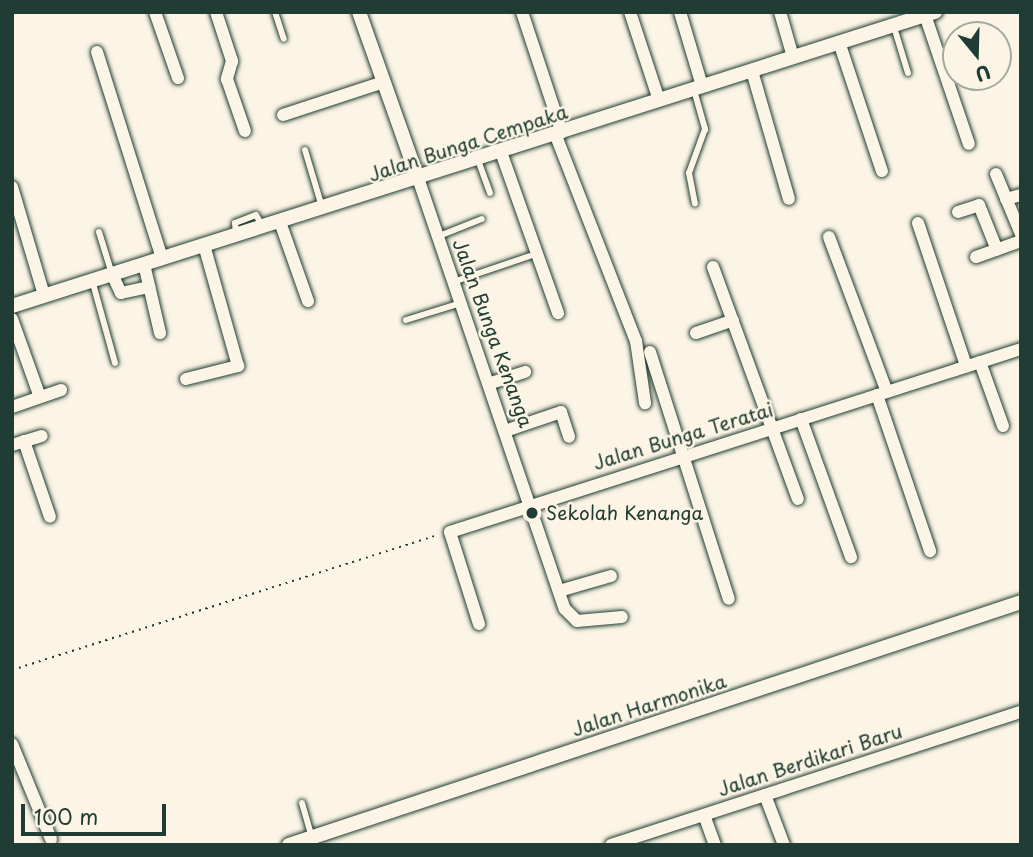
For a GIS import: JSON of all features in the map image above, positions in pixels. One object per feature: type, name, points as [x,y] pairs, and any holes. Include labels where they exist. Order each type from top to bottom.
[{"type":"street","points":[[155,12],[178,78]]},
{"type":"street","points":[[216,12],[231,57],[227,79],[245,131]]},
{"type":"street","name":"Jalan Bunga Kenanga","points":[[359,12],[533,502],[559,592],[577,621],[622,617]]},
{"type":"street","points":[[522,12],[559,134],[636,341],[645,403]]},
{"type":"street","points":[[630,12],[659,100]]},
{"type":"street","points":[[680,12],[698,87]]},
{"type":"street","points":[[780,12],[793,57]]},
{"type":"street","points":[[930,14],[969,144]]},
{"type":"street","name":"Jalan Bunga Cempaka","points":[[12,306],[419,181],[698,87],[930,14]]},
{"type":"street","points":[[839,42],[882,171]]},
{"type":"street","points":[[97,52],[162,258]]},
{"type":"street","points":[[752,71],[789,199]]},
{"type":"street","points":[[283,114],[384,82]]},
{"type":"street","points":[[501,152],[558,313]]},
{"type":"street","points":[[996,174],[1021,234]]},
{"type":"street","points":[[12,187],[44,295]]},
{"type":"street","points":[[1006,199],[1021,195]]},
{"type":"street","points":[[958,212],[979,205],[998,250]]},
{"type":"street","points":[[280,222],[307,301]]},
{"type":"street","points":[[918,223],[966,366]]},
{"type":"street","points":[[829,237],[882,394],[929,551]]},
{"type":"street","points":[[976,257],[1021,241]]},
{"type":"street","points":[[186,379],[238,366],[204,245]]},
{"type":"street","points":[[144,264],[160,332]]},
{"type":"street","points":[[713,267],[799,499]]},
{"type":"street","points":[[111,274],[121,293],[149,287]]},
{"type":"street","points":[[12,319],[40,397]]},
{"type":"street","points":[[696,333],[733,320]]},
{"type":"street","name":"Jalan Bunga Teratai","points":[[450,532],[533,502],[1021,349]]},
{"type":"street","points":[[650,352],[729,600]]},
{"type":"street","points":[[980,362],[1003,426]]},
{"type":"street","points":[[491,383],[524,372]]},
{"type":"street","points":[[12,407],[61,390]]},
{"type":"street","points":[[508,430],[561,412],[569,437]]},
{"type":"street","points":[[801,419],[851,557]]},
{"type":"street","points":[[42,436],[18,443],[50,517]]},
{"type":"street","points":[[450,532],[480,624]]},
{"type":"street","points":[[559,592],[611,576]]},
{"type":"street","name":"Jalan Harmonika","points":[[289,845],[1021,602]]},
{"type":"street","name":"Jalan Berdikari Baru","points":[[611,845],[640,840],[704,815],[1021,712]]},
{"type":"street","points":[[12,744],[52,842]]},
{"type":"street","points":[[765,795],[785,845]]},
{"type":"street","points":[[704,815],[715,845]]},
{"type":"lane","points":[[275,12],[284,39]]},
{"type":"lane","points":[[894,25],[908,73]]},
{"type":"lane","points":[[695,203],[689,173],[705,129],[698,87]]},
{"type":"lane","points":[[305,150],[323,209]]},
{"type":"lane","points":[[478,160],[490,193]]},
{"type":"lane","points":[[438,236],[482,219]]},
{"type":"lane","points":[[99,232],[111,274]]},
{"type":"lane","points":[[453,282],[530,256]]},
{"type":"lane","points":[[92,280],[115,363]]},
{"type":"lane","points":[[406,320],[461,303]]},
{"type":"lane","points":[[302,803],[312,837]]},
{"type":"path","points":[[12,670],[450,532]]},
{"type":"place","name":"Sekolah Kenanga","points":[[532,513]]}]
